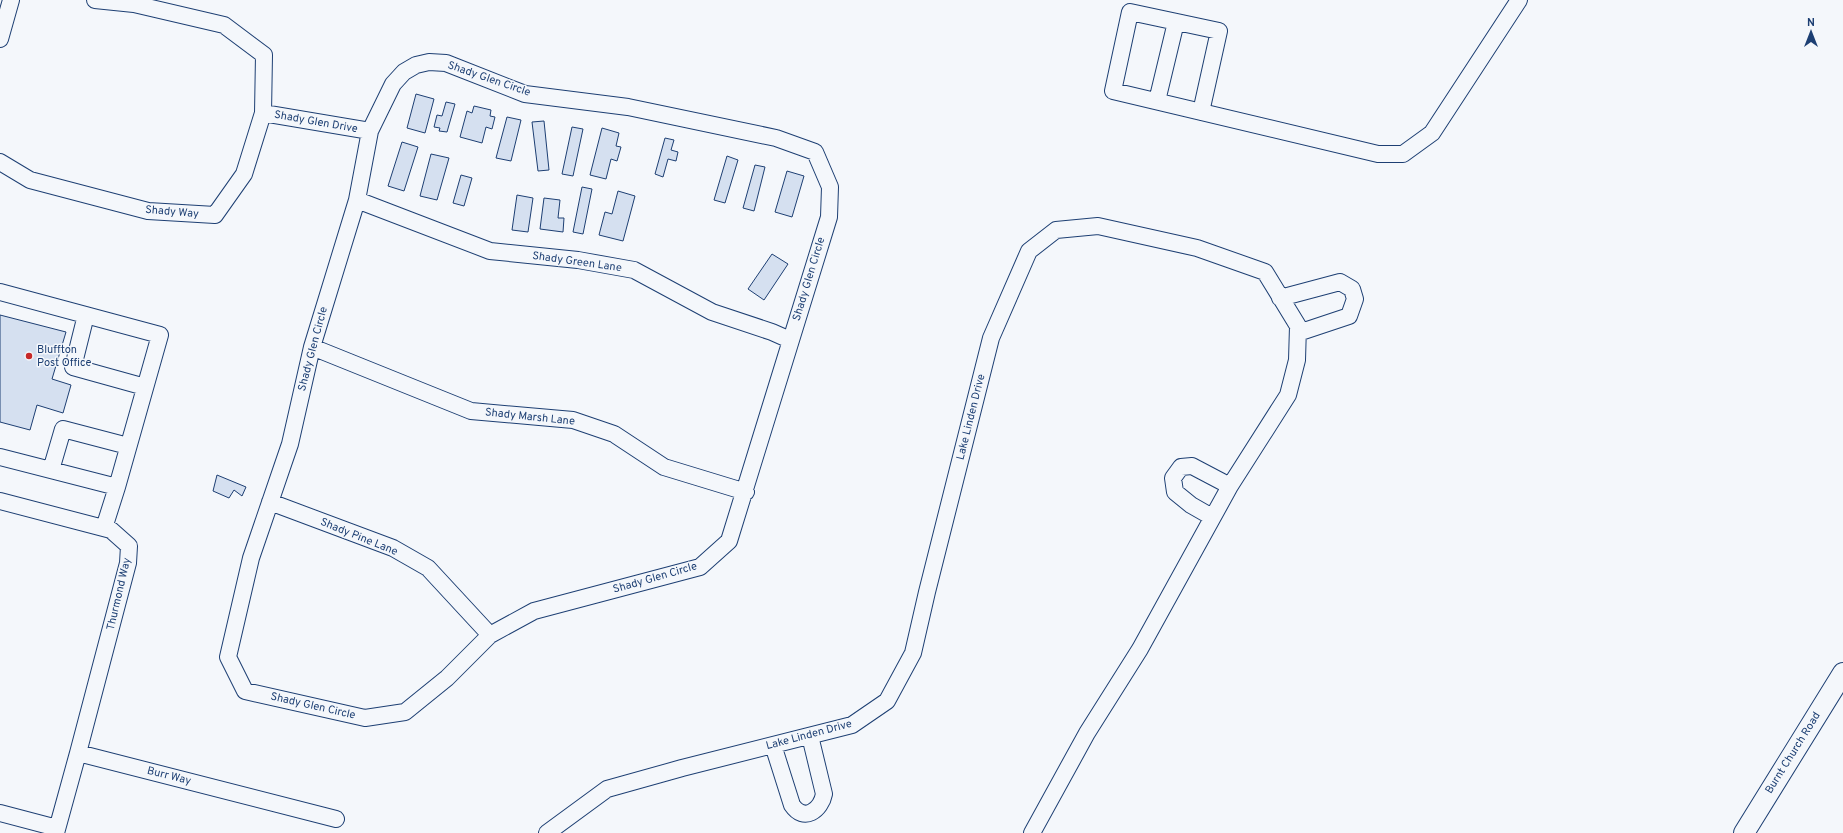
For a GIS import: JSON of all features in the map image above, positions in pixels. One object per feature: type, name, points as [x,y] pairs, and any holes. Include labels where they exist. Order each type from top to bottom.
[{"type":"main road","name":"Burnt Church Road","points":[[1744,833],[1843,673]]},
{"type":"street","points":[[0,39],[11,0]]},
{"type":"street","name":"Shady Glen Drive","points":[[95,0],[134,4],[224,25],[264,55],[263,113],[370,132]]},
{"type":"street","points":[[1201,112],[1219,31],[1130,12],[1113,91],[1157,101],[1201,112],[1378,154],[1403,154],[1432,133],[1519,0]]},
{"type":"street","points":[[1157,101],[1176,22]]},
{"type":"street","name":"Shady Glen Circle","points":[[429,62],[446,63],[458,66],[525,94],[628,107],[776,138],[815,152],[830,187],[829,216],[790,340],[746,492],[729,542],[700,567],[534,611],[490,635],[448,678],[406,712],[365,718],[245,691],[228,657],[251,558],[290,444],[312,347],[357,200],[370,132],[393,84],[404,72],[416,64],[429,62]]},
{"type":"street","name":"Shady Way","points":[[0,162],[30,180],[148,211],[216,215],[244,174],[263,113]]},
{"type":"street","name":"Shady Green Lane","points":[[357,200],[490,251],[578,260],[634,270],[712,312],[772,332],[790,340]]},
{"type":"street","name":"Lake Linden Drive","points":[[547,833],[607,789],[852,725],[887,701],[913,653],[926,592],[991,338],[1029,251],[1056,230],[1098,226],[1197,248],[1265,272],[1298,326],[1297,360],[1288,395],[1230,486],[1140,649],[1087,733],[1032,833]]},
{"type":"street","points":[[1280,298],[1340,282],[1352,289],[1355,299],[1349,316],[1298,333]]},
{"type":"street","points":[[0,292],[160,335],[104,528]]},
{"type":"street","points":[[86,315],[73,367],[145,387]]},
{"type":"street","name":"Shady Marsh Lane","points":[[312,347],[471,411],[573,420],[614,434],[664,467],[746,492]]},
{"type":"street","points":[[50,470],[63,430],[128,446]]},
{"type":"street","points":[[0,457],[117,487]]},
{"type":"street","points":[[1212,517],[1191,505],[1174,492],[1173,478],[1181,467],[1192,466],[1230,486]]},
{"type":"street","name":"Thurmond Way","points":[[0,501],[111,530],[129,546],[128,563],[78,753]]},
{"type":"street","name":"Shady Pine Lane","points":[[270,502],[393,548],[428,568],[490,635]]},
{"type":"street","points":[[773,745],[792,805],[803,814],[811,814],[816,811],[822,802],[824,794],[810,736]]},
{"type":"street","points":[[0,813],[57,830],[78,753]]},
{"type":"street","name":"Burr Way","points":[[78,753],[336,819]]},
{"type":"building","points":[[416,94],[434,99],[425,133],[407,128]]},
{"type":"building","points":[[446,102],[455,104],[447,132],[439,131],[440,128],[434,127],[437,115],[442,116]]},
{"type":"building","points":[[474,106],[491,110],[490,116],[495,117],[492,129],[486,127],[482,143],[460,137],[467,111],[472,113]]},
{"type":"building","points":[[507,117],[521,120],[511,161],[496,158]]},
{"type":"building","points":[[544,121],[549,170],[538,171],[532,122]]},
{"type":"building","points":[[572,127],[583,129],[573,176],[562,174]]},
{"type":"building","points":[[602,128],[619,133],[616,146],[621,147],[617,161],[611,159],[606,179],[590,175]]},
{"type":"building","points":[[665,138],[674,140],[671,150],[678,152],[676,161],[668,159],[663,177],[655,174]]},
{"type":"building","points":[[402,142],[418,147],[404,191],[388,186]]},
{"type":"building","points":[[431,154],[449,158],[437,200],[420,196]]},
{"type":"building","points":[[727,156],[738,160],[725,203],[714,200]]},
{"type":"building","points":[[755,165],[765,167],[754,211],[743,208]]},
{"type":"building","points":[[787,171],[804,176],[792,217],[775,212]]},
{"type":"building","points":[[461,175],[472,178],[464,206],[453,203]]},
{"type":"building","points":[[582,187],[592,189],[583,234],[573,232]]},
{"type":"building","points":[[618,191],[635,196],[623,241],[599,235],[605,212],[612,214]]},
{"type":"building","points":[[517,195],[533,198],[528,232],[512,230]]},
{"type":"building","points":[[544,198],[560,200],[558,218],[564,218],[563,232],[540,229]]},
{"type":"building","points":[[772,254],[788,264],[764,300],[748,289]]},
{"type":"building","name":"Bluffton Post Office","points":[[0,315],[66,332],[52,379],[71,385],[63,413],[37,405],[30,430],[0,422]]},
{"type":"building","points":[[217,475],[246,487],[242,496],[234,490],[229,498],[213,491]]},
{"type":"place","name":"Bluffton Post Office","points":[[29,356]]}]
